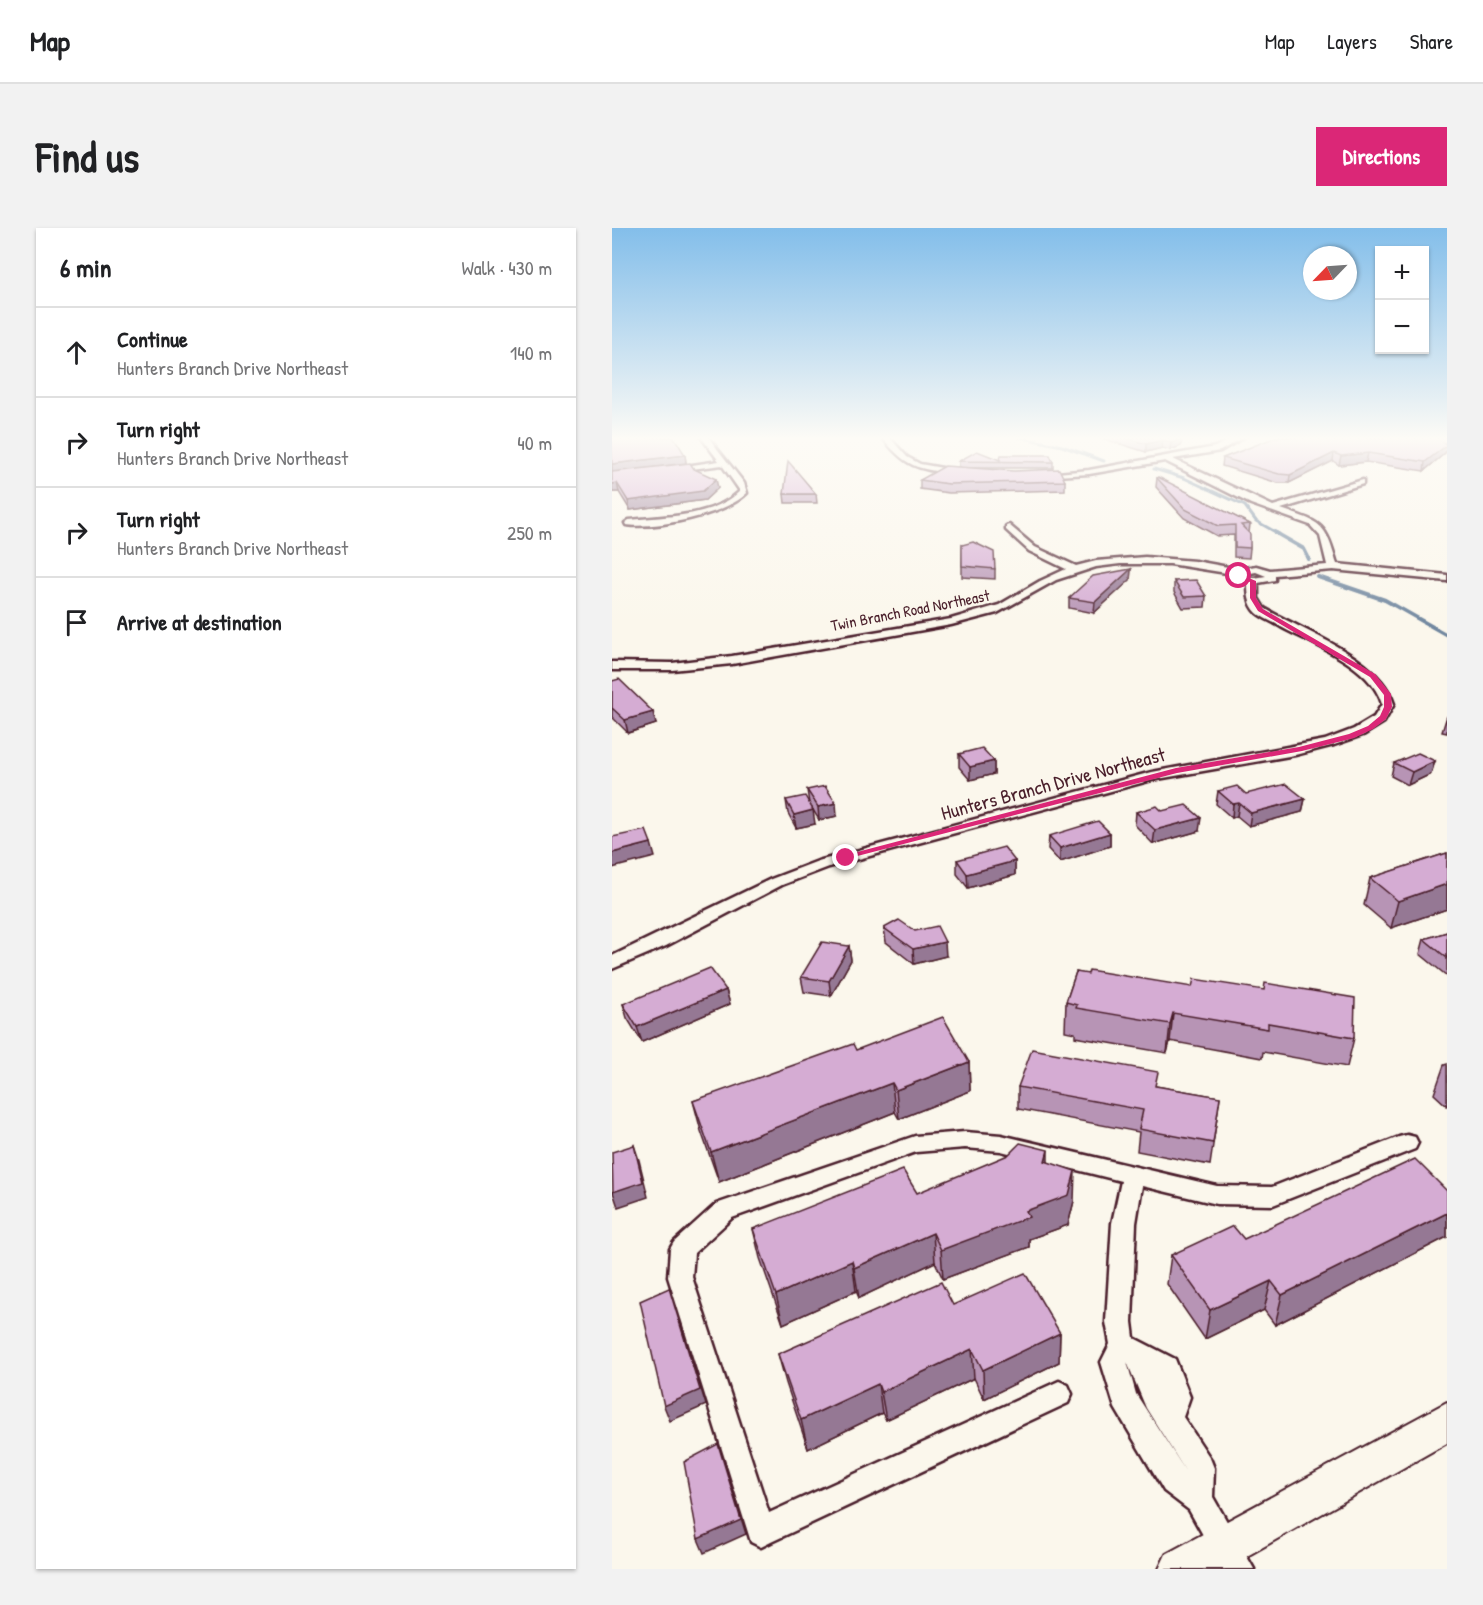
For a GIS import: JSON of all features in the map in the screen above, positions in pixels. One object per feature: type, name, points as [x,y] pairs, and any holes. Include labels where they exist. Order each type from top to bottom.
[{"type":"street","points":[[629,523],[681,516],[732,504],[736,500]]},
{"type":"street","points":[[1249,500],[1305,519],[1320,528],[1333,567]]},
{"type":"street","points":[[1274,508],[1302,500]]},
{"type":"street","points":[[1009,528],[1032,549],[1076,569]]},
{"type":"street","name":"Twin Branch Road Northeast","points":[[612,666],[651,667],[728,661],[973,617],[1008,606],[1051,578],[1076,569],[1112,563],[1185,562],[1239,572]]},
{"type":"street","points":[[1270,573],[1272,576],[1269,579],[1253,581],[1241,577],[1239,572],[1251,569],[1270,573],[1333,567],[1447,578]]},
{"type":"street","name":"Hunters Branch Drive Northeast","points":[[612,963],[758,890],[846,858],[1176,771],[1329,742],[1371,728],[1383,717],[1388,707],[1387,694],[1381,684],[1362,668],[1260,610],[1253,598],[1253,581]]},
{"type":"street","points":[[1059,1394],[761,1532],[680,1277],[682,1249],[724,1211],[915,1144],[965,1140],[1001,1143],[1217,1195],[1273,1196],[1407,1143]]},
{"type":"street","points":[[1133,1175],[1124,1223],[1119,1322],[1155,1399],[1200,1468],[1199,1500]]},
{"type":"street","points":[[1131,1350],[1114,1362],[1124,1399],[1174,1481],[1199,1500],[1232,1556]]},
{"type":"street","points":[[1181,1569],[1232,1556],[1447,1421]]},
{"type":"building","points":[[1176,500],[1202,500],[1250,524],[1241,525],[1250,534],[1250,548],[1235,547],[1235,525],[1218,526],[1185,509]]},
{"type":"building","points":[[973,542],[994,552],[995,569],[962,566],[962,545]]},
{"type":"building","points":[[1131,569],[1095,602],[1069,598],[1093,576]]},
{"type":"building","points":[[1196,580],[1206,596],[1184,597],[1174,581]]},
{"type":"building","points":[[619,679],[653,712],[625,720],[612,708],[612,681]]},
{"type":"building","points":[[982,748],[994,761],[970,767],[959,754]]},
{"type":"building","points":[[1418,753],[1435,761],[1412,772],[1394,763]]},
{"type":"building","points":[[1286,784],[1305,799],[1251,813],[1239,803],[1233,804],[1218,791],[1237,786],[1246,794]]},
{"type":"building","points":[[825,786],[836,803],[818,807],[807,790]]},
{"type":"building","points":[[805,796],[813,810],[794,815],[786,800]]},
{"type":"building","points":[[1186,805],[1201,818],[1155,830],[1136,812],[1157,806],[1162,811]]},
{"type":"building","points":[[1098,821],[1110,833],[1060,848],[1049,836]]},
{"type":"building","points":[[646,830],[651,843],[612,853],[612,837]]},
{"type":"building","points":[[1004,847],[1015,861],[967,874],[957,860]]},
{"type":"building","points":[[1447,853],[1447,884],[1398,901],[1370,878]]},
{"type":"building","points":[[899,920],[915,931],[937,926],[945,942],[913,949],[884,928]]},
{"type":"building","points":[[1447,932],[1447,958],[1424,939]]},
{"type":"building","points":[[822,942],[849,946],[829,981],[801,977]]},
{"type":"building","points":[[710,968],[726,990],[637,1027],[623,1004]]},
{"type":"building","points":[[1089,970],[1192,987],[1194,979],[1264,990],[1265,983],[1355,998],[1354,1038],[1268,1023],[1268,1029],[1173,1013],[1170,1024],[1076,1008],[1077,1005],[1066,1002],[1076,972],[1088,974]]},
{"type":"building","points":[[943,1017],[969,1062],[896,1090],[892,1083],[711,1152],[693,1101],[853,1044],[856,1050]]},
{"type":"building","points":[[1032,1049],[1158,1072],[1155,1086],[1220,1097],[1213,1143],[1139,1129],[1143,1110],[1018,1087]]},
{"type":"building","points":[[1020,1143],[1048,1150],[1045,1161],[1075,1171],[1069,1195],[1026,1211],[1029,1217],[941,1250],[933,1233],[854,1268],[852,1261],[776,1295],[753,1229],[903,1170],[917,1193],[1008,1155]]},
{"type":"building","points":[[634,1145],[643,1182],[613,1192],[612,1152]]},
{"type":"building","points":[[1415,1159],[1447,1191],[1447,1213],[1282,1295],[1271,1281],[1210,1310],[1171,1255],[1233,1226],[1244,1239]]},
{"type":"building","points":[[1025,1273],[1060,1333],[983,1370],[972,1349],[881,1392],[878,1384],[801,1420],[778,1354],[941,1282],[953,1305]]},
{"type":"building","points":[[669,1288],[700,1390],[664,1406],[640,1301]]},
{"type":"building","points":[[718,1444],[741,1520],[698,1539],[684,1462]]},
{"type":"waterway","points":[[1231,500],[1245,506],[1256,521],[1279,534]]},
{"type":"waterway","points":[[1276,533],[1304,549],[1309,559]]},
{"type":"waterway","points":[[1318,577],[1385,600],[1447,635]]},
{"type":"route","points":[[846,858],[1176,771],[1299,749],[1352,736],[1371,728],[1383,717],[1388,707],[1387,694],[1373,676],[1272,619],[1260,610],[1253,598],[1253,581],[1239,576]]}]
